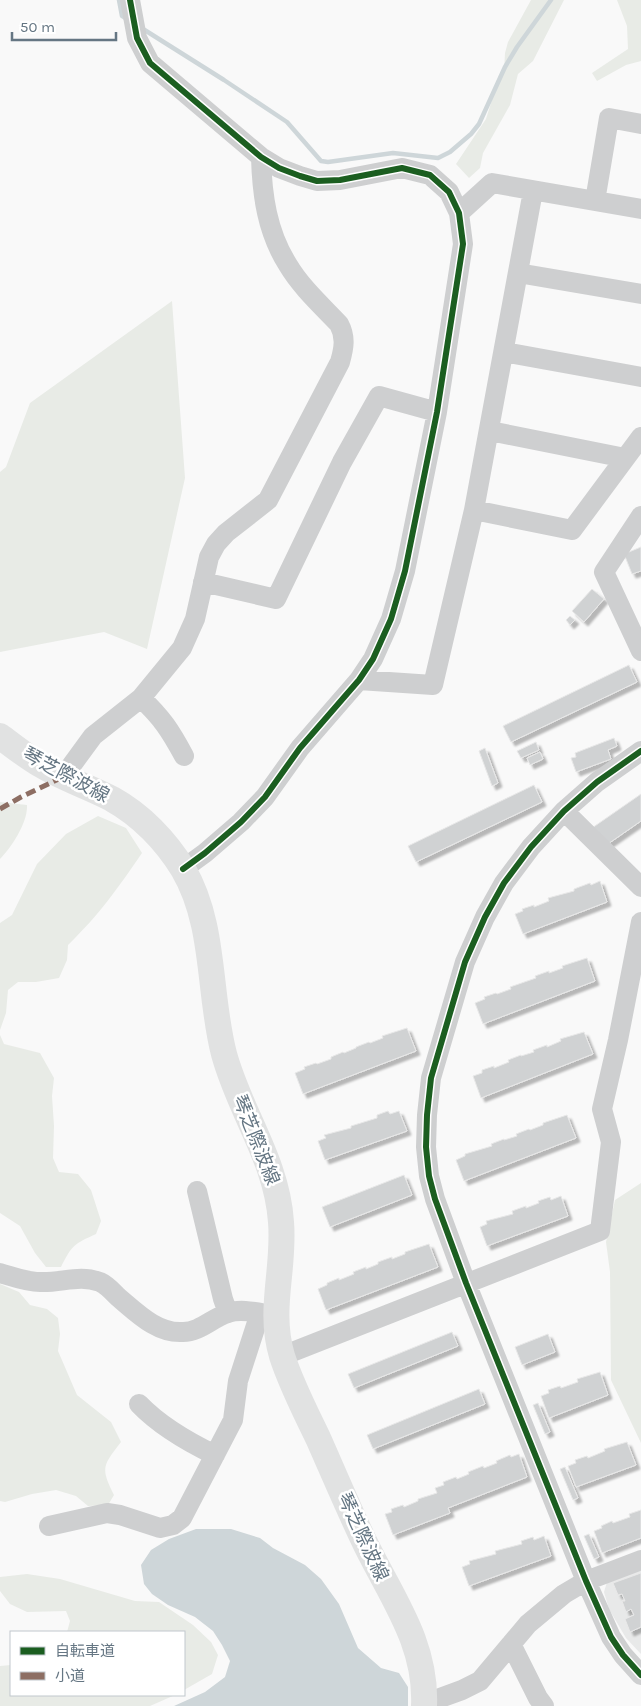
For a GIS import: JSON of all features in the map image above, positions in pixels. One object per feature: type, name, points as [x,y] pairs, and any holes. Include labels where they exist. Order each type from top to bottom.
[{"type":"main road","name":"琴芝際波線","points":[[0,736],[40,764],[113,800],[132,813],[151,829],[183,869],[198,901],[204,920],[217,1024],[224,1052],[240,1101],[274,1177],[277,1192],[282,1243],[268,1314],[294,1387],[364,1541],[415,1642],[425,1681],[424,1705]]},
{"type":"street","points":[[130,0],[137,38],[150,63],[261,157],[279,168],[317,181],[340,180],[402,168],[430,175],[449,192],[459,213],[463,244],[437,412],[405,571],[388,625],[373,659],[359,680],[300,748],[265,797],[241,822],[205,854],[183,869]]},
{"type":"street","points":[[595,201],[609,118],[641,124]]},
{"type":"street","points":[[63,777],[93,736],[141,698],[182,648],[195,619],[209,557],[216,544],[226,533],[268,500],[340,362],[344,348],[344,333],[339,324],[288,266],[269,222],[262,191],[261,157]]},
{"type":"street","points":[[459,213],[492,183],[641,209]]},
{"type":"street","points":[[359,680],[432,685],[474,510],[490,431],[532,191]]},
{"type":"street","points":[[518,273],[641,294]]},
{"type":"street","points":[[504,352],[641,377]]},
{"type":"street","points":[[203,582],[276,599],[342,462],[379,396],[437,412]]},
{"type":"street","points":[[490,431],[625,458]]},
{"type":"street","points":[[474,510],[572,530],[641,437]]},
{"type":"street","points":[[641,516],[604,572],[641,652]]},
{"type":"street","points":[[141,698],[159,715],[170,729],[184,756]]},
{"type":"street","points":[[641,750],[596,782],[564,811],[531,847],[510,876],[474,938],[449,1011],[431,1078],[426,1147],[429,1176],[435,1199],[466,1283],[586,1581],[611,1637],[623,1655],[641,1675]]},
{"type":"street","points":[[564,811],[637,876]]},
{"type":"street","points":[[282,1356],[600,1231],[611,1142],[602,1109],[618,1040],[641,922]]},
{"type":"street","points":[[197,1191],[223,1299],[228,1312]]},
{"type":"street","points":[[0,1273],[27,1282],[86,1278],[102,1283],[146,1320],[163,1329],[182,1332],[195,1330],[228,1312],[268,1314],[238,1381],[233,1420],[182,1518],[173,1525],[160,1528],[120,1515],[107,1513],[49,1526]]},
{"type":"street","points":[[139,1404],[154,1419],[215,1455]]},
{"type":"street","points":[[424,1705],[480,1681],[528,1624],[564,1594],[586,1581],[641,1560]]},
{"type":"street","points":[[511,1644],[538,1698],[544,1706]]},
{"type":"shaded area","points":[[531,0],[564,0],[533,61],[518,74],[510,105],[483,153],[480,168],[469,178],[456,164],[486,119],[496,87],[504,72],[505,53],[508,42]]},
{"type":"shaded area","points":[[617,0],[641,0],[641,61],[626,65],[597,81],[592,73],[628,49],[627,26]]},
{"type":"shaded area","points":[[172,301],[185,478],[147,649],[104,632],[0,652],[0,472],[6,467],[30,403]]},
{"type":"shaded area","points":[[0,802],[27,805],[27,812],[18,834],[0,859]]},
{"type":"shaded area","points":[[98,816],[126,828],[142,853],[108,901],[68,945],[67,960],[59,978],[36,982],[18,982],[8,990],[6,1013],[0,1030],[0,923],[12,915],[37,864],[66,834]]},
{"type":"shaded area","points":[[0,1035],[4,1044],[40,1053],[54,1078],[52,1096],[54,1126],[53,1158],[59,1172],[78,1174],[91,1190],[101,1221],[96,1234],[74,1246],[61,1267],[46,1267],[35,1253],[20,1226],[0,1213]]},
{"type":"shaded area","points":[[641,1183],[641,1443],[611,1380],[610,1272],[606,1242],[615,1200]]},
{"type":"shaded area","points":[[0,1284],[19,1292],[30,1305],[47,1309],[58,1318],[60,1334],[58,1351],[77,1395],[111,1422],[121,1442],[107,1462],[105,1472],[114,1495],[108,1505],[88,1506],[76,1496],[56,1490],[32,1494],[5,1502],[0,1501]]},
{"type":"shaded area","points":[[196,1529],[231,1529],[260,1538],[273,1548],[305,1565],[321,1579],[339,1604],[358,1648],[381,1668],[399,1673],[408,1687],[408,1706],[174,1706],[205,1692],[225,1677],[230,1661],[213,1631],[195,1617],[168,1605],[152,1594],[144,1584],[141,1565],[151,1550],[169,1539]]},
{"type":"shaded area","points":[[641,1570],[641,1654],[626,1638],[609,1609],[604,1592],[607,1582]]},
{"type":"shaded area","points":[[27,1574],[60,1579],[135,1601],[159,1602],[193,1625],[211,1642],[218,1655],[212,1674],[185,1689],[185,1631],[67,1631],[70,1621],[66,1611],[27,1612],[10,1604],[0,1591],[0,1577]]},
{"type":"shaded area","points":[[10,1665],[10,1696],[173,1696],[150,1706],[0,1706],[0,1666]]},
{"type":"building","points":[[641,547],[641,571],[632,574],[624,554]]},
{"type":"building","points":[[592,589],[604,599],[584,622],[572,611]]},
{"type":"building","points":[[570,616],[575,620],[570,625],[566,620]]},
{"type":"building","points":[[629,665],[637,682],[511,742],[503,726]]},
{"type":"building","points":[[614,738],[617,746],[608,750],[611,759],[576,772],[571,758],[576,757],[575,753]]},
{"type":"building","points":[[536,742],[539,750],[521,758],[517,751]]},
{"type":"building","points":[[485,748],[498,783],[492,786],[479,751]]},
{"type":"building","points":[[540,752],[543,759],[530,765],[527,758]]},
{"type":"building","points":[[534,785],[542,802],[416,862],[408,846]]},
{"type":"building","points":[[641,794],[641,821],[605,846],[592,828]]},
{"type":"building","points":[[600,881],[607,902],[523,934],[515,914],[523,911],[522,909],[534,905],[534,907],[549,901],[548,898]]},
{"type":"building","points":[[587,958],[595,981],[483,1024],[475,1003],[485,999],[484,997],[511,989],[510,987],[536,978],[535,976],[549,971],[549,973],[563,968],[562,966]]},
{"type":"building","points":[[407,1028],[416,1051],[303,1094],[295,1073],[305,1069],[304,1067],[331,1059],[331,1057],[343,1052],[383,1038],[382,1036]]},
{"type":"building","points":[[584,1032],[593,1054],[481,1098],[473,1076],[482,1073],[482,1070],[494,1066],[494,1068],[509,1062],[508,1060],[561,1041],[560,1039]]},
{"type":"building","points":[[388,1111],[390,1114],[399,1111],[407,1131],[325,1160],[318,1141],[326,1138],[324,1135],[351,1128],[351,1126],[377,1118],[377,1115]]},
{"type":"building","points":[[567,1115],[576,1138],[464,1181],[456,1160],[465,1156],[465,1154],[492,1146],[491,1144],[517,1136],[516,1134]]},
{"type":"building","points":[[404,1175],[412,1195],[330,1227],[322,1207]]},
{"type":"building","points":[[561,1196],[568,1216],[487,1246],[480,1227],[487,1224],[486,1221],[513,1214],[512,1211],[526,1206],[526,1208],[550,1197],[551,1200]]},
{"type":"building","points":[[429,1244],[438,1267],[326,1310],[318,1289],[327,1285],[327,1283]]},
{"type":"building","points":[[452,1332],[458,1346],[354,1388],[348,1374]]},
{"type":"building","points":[[548,1334],[555,1352],[522,1365],[515,1347]]},
{"type":"building","points":[[600,1372],[608,1395],[549,1418],[541,1396],[549,1393],[548,1390],[560,1386],[561,1388],[578,1382],[577,1379]]},
{"type":"building","points":[[479,1389],[485,1404],[373,1449],[367,1435]]},
{"type":"building","points":[[538,1403],[550,1432],[545,1434],[533,1405]]},
{"type":"building","points":[[627,1442],[636,1465],[576,1487],[568,1466],[576,1463],[575,1460],[587,1456],[588,1458],[605,1451],[604,1449]]},
{"type":"building","points":[[519,1454],[527,1477],[448,1508],[450,1513],[393,1535],[385,1514],[392,1512],[391,1509],[403,1505],[404,1507],[418,1501],[418,1499],[437,1493],[435,1488],[444,1485],[443,1482],[456,1477],[457,1479],[483,1466],[484,1468],[497,1463],[496,1461],[510,1455],[511,1457]]},
{"type":"building","points":[[565,1467],[578,1498],[573,1500],[560,1469]]},
{"type":"building","points":[[641,1510],[641,1538],[602,1553],[594,1531],[612,1521],[613,1523],[630,1517],[629,1514]]},
{"type":"building","points":[[589,1534],[599,1557],[594,1559],[584,1536]]},
{"type":"building","points":[[544,1536],[551,1556],[469,1586],[462,1567],[470,1564],[469,1561],[496,1554],[495,1551],[522,1544],[521,1541],[533,1537],[534,1540]]},
{"type":"building","points":[[641,1573],[641,1627],[630,1632],[625,1619],[634,1615],[631,1609],[626,1612],[622,1601],[625,1601],[622,1594],[618,1595],[613,1583]]},
{"type":"waterway","points":[[119,0],[122,16],[128,20]]},
{"type":"waterway","points":[[143,29],[287,122],[321,161],[328,162],[393,153],[438,158],[450,152],[471,134],[479,124],[505,67],[551,0]]},
{"type":"marked path","points":[[0,809],[63,777]]},
{"type":"cycle path","points":[[130,0],[137,38],[150,63],[261,157],[279,168],[317,181],[340,180],[402,168],[430,175],[449,192],[459,213],[463,244],[437,412],[405,571],[391,619],[373,659],[359,680],[300,748],[265,797],[241,822],[183,869]]},
{"type":"cycle path","points":[[641,751],[597,782],[564,811],[531,847],[504,883],[485,917],[465,962],[431,1078],[426,1147],[429,1176],[435,1199],[466,1283],[586,1581],[611,1637],[623,1655],[641,1675]]}]
